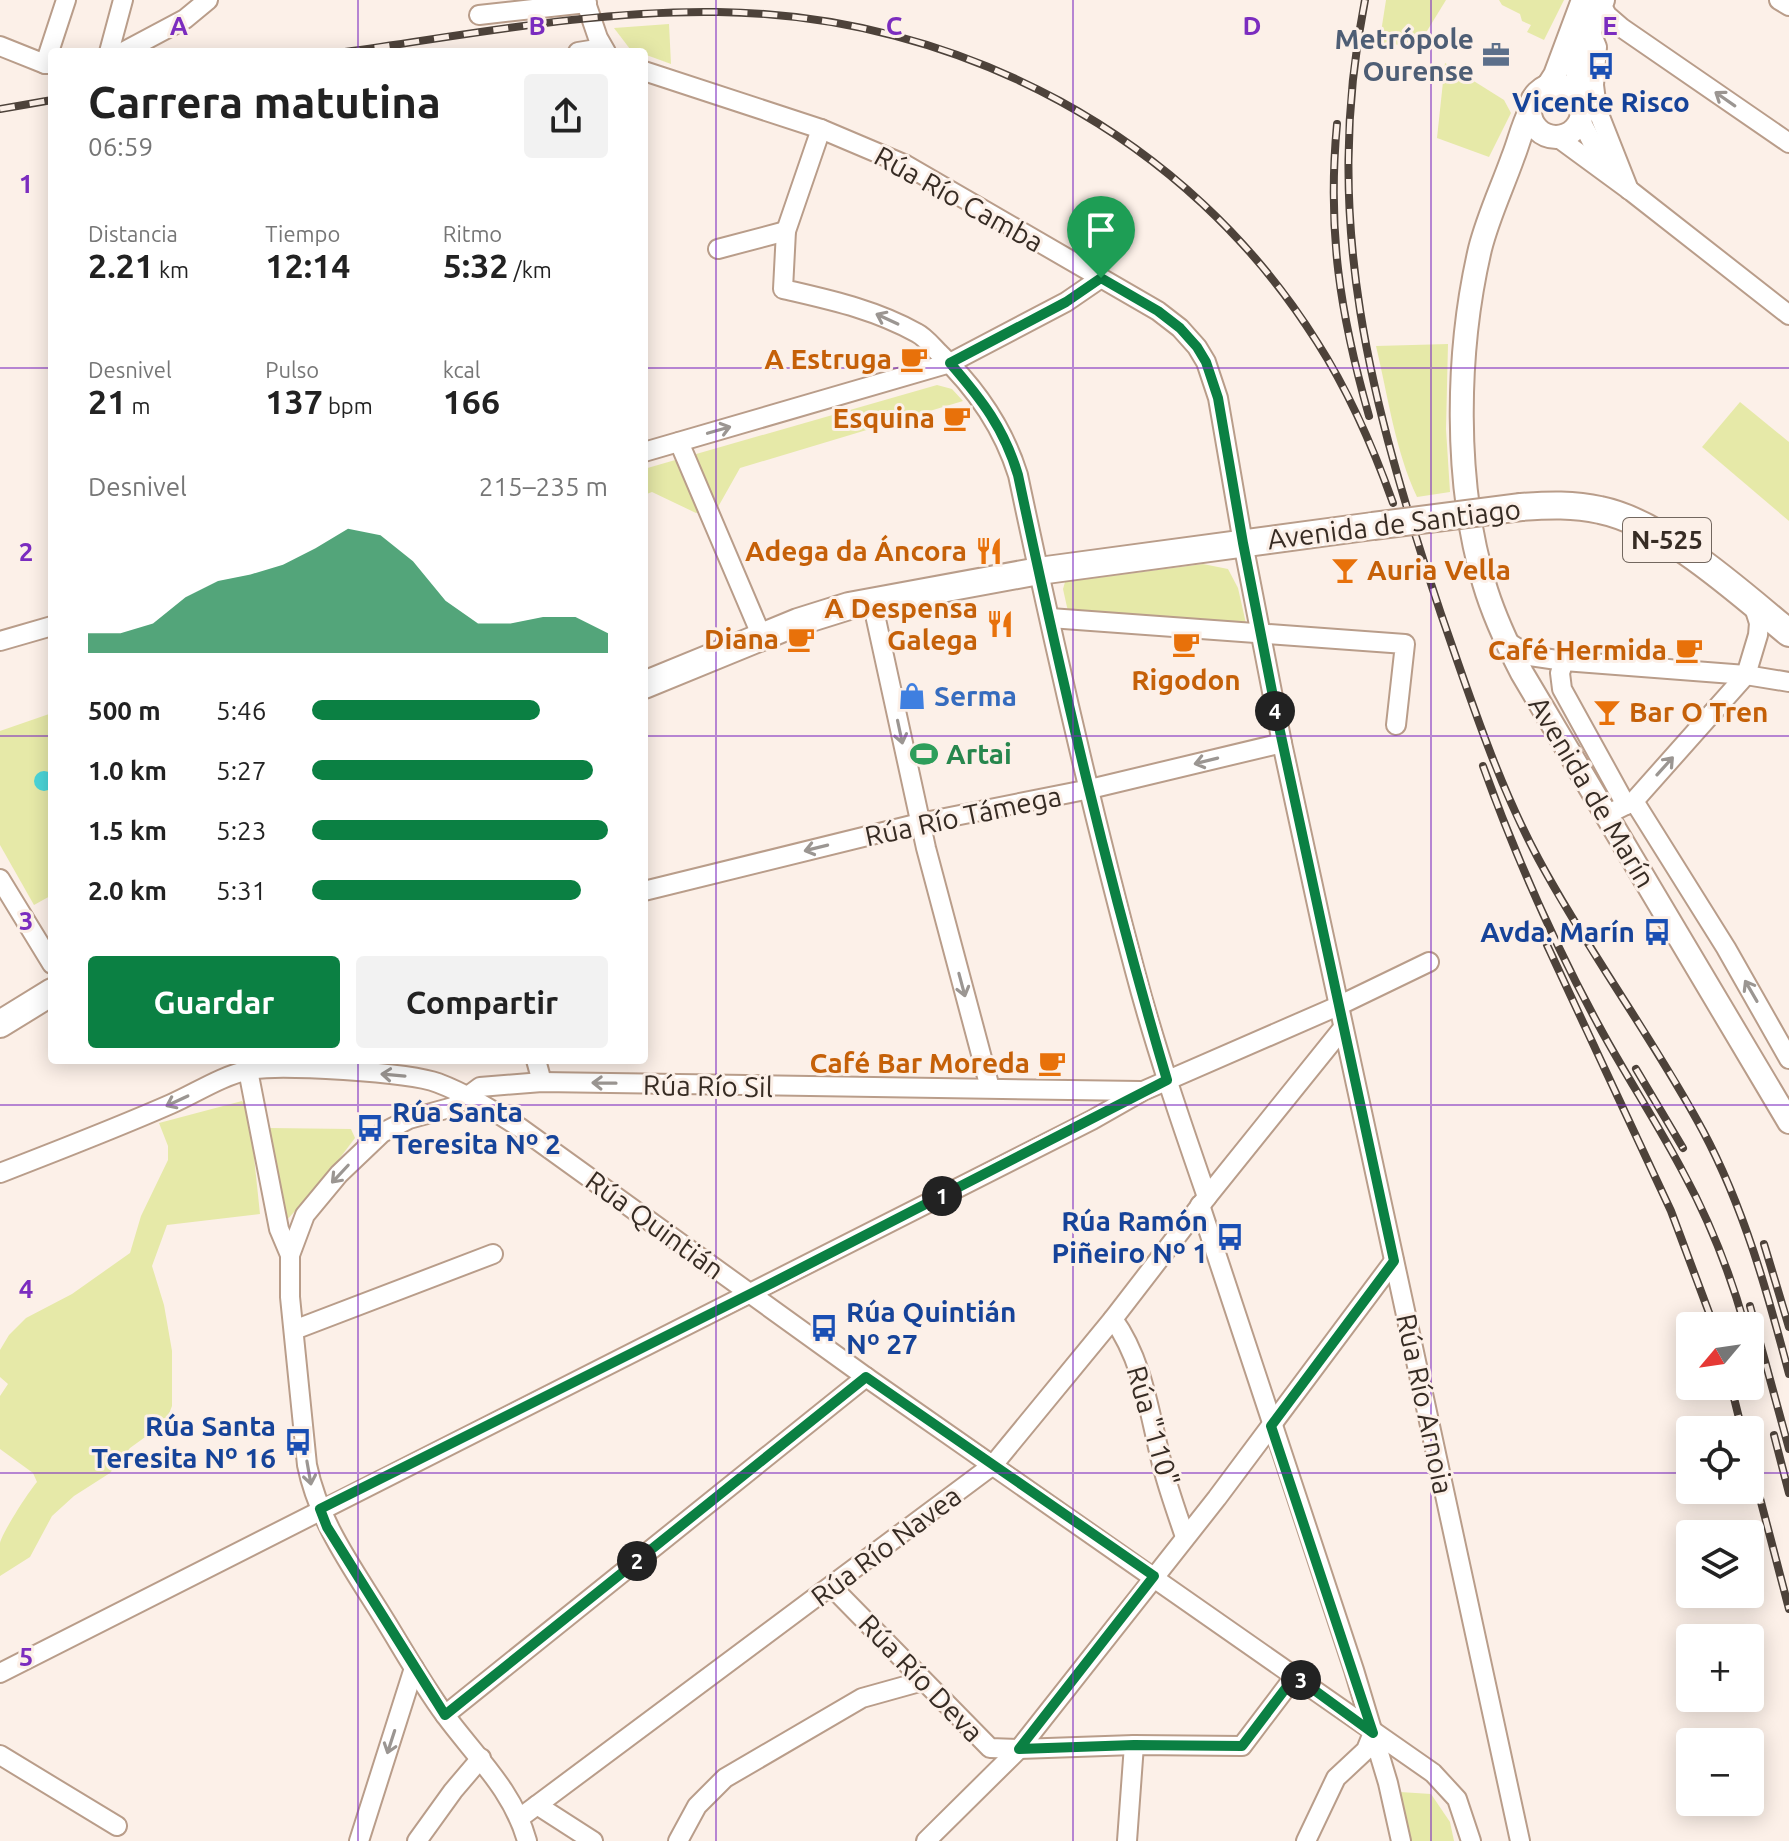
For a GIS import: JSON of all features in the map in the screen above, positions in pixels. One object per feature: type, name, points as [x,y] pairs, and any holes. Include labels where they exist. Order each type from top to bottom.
[{"type":"highway","name":"Avenida de Santiago","points":[[648,683],[812,617],[872,601],[1039,571],[1521,507],[1565,505],[1603,510],[1644,526],[1688,554],[1789,633]]},
{"type":"highway","points":[[0,1024],[48,994]]},
{"type":"main road","points":[[1514,155],[1550,136],[1571,133],[1584,108],[1577,80],[1596,1]]},
{"type":"main road","points":[[1550,136],[1534,125],[1530,111],[1537,93],[1548,86],[1596,1]]},
{"type":"main road","points":[[1548,86],[1562,85],[1584,108]]},
{"type":"main road","name":"Avenida de Marín","points":[[1530,111],[1493,204],[1475,275],[1466,338],[1463,412],[1473,534],[1483,582],[1505,640],[1531,690],[1622,807],[1789,1122]]},
{"type":"street","points":[[52,48],[66,0]]},
{"type":"street","points":[[110,48],[123,0]]},
{"type":"street","points":[[131,48],[185,19],[208,0]]},
{"type":"street","points":[[1779,0],[1789,6]]},
{"type":"street","points":[[1596,1],[1622,28],[1789,143]]},
{"type":"street","points":[[479,15],[588,7],[594,48]]},
{"type":"street","points":[[0,46],[48,64]]},
{"type":"street","name":"Rúa Río Camba","points":[[648,72],[821,129],[906,165],[1158,311],[1180,328],[1206,362],[1220,408],[1243,543]]},
{"type":"street","points":[[1584,108],[1602,157],[1629,190]]},
{"type":"street","points":[[1584,108],[1602,124],[1629,190]]},
{"type":"street","points":[[821,129],[786,231],[783,289],[858,306],[920,334],[950,363],[994,417],[1009,445],[1135,972],[1271,1426],[1373,1733],[1401,1841]]},
{"type":"street","points":[[1550,136],[1629,190],[1789,315]]},
{"type":"street","points":[[718,249],[786,231]]},
{"type":"street","points":[[648,451],[950,363],[1066,302],[1101,278]]},
{"type":"street","points":[[679,442],[762,637]]},
{"type":"street","name":"Rúa Río Arnoia","points":[[1243,543],[1338,1006],[1520,1841]]},
{"type":"street","points":[[872,601],[920,823],[990,1088]]},
{"type":"street","points":[[1622,807],[1746,675],[1758,635],[1759,623],[1753,604]]},
{"type":"street","points":[[1050,618],[1405,644],[1396,725]]},
{"type":"street","points":[[0,641],[48,627]]},
{"type":"street","points":[[1505,640],[1530,656],[1746,675],[1789,682]]},
{"type":"street","name":"Avenida de Marín","points":[[1564,661],[1560,673],[1562,689],[1622,807],[1726,948],[1789,1059]]},
{"type":"street","name":"Rúa Río Támega","points":[[648,890],[920,823],[1090,789],[1282,743]]},
{"type":"street","points":[[0,879],[48,957]]},
{"type":"street","points":[[0,1673],[751,1294],[1143,1091],[1338,1006],[1429,962]]},
{"type":"street","name":"Rúa Río Navea","points":[[521,1817],[993,1465],[1343,1028]]},
{"type":"street","points":[[537,1064],[542,1082]]},
{"type":"street","points":[[0,1173],[118,1127],[247,1065],[400,1076],[435,1081],[468,1095]]},
{"type":"street","points":[[247,1065],[279,1229],[290,1255]]},
{"type":"street","name":"Rúa Río Sil","points":[[453,1107],[480,1087],[542,1082],[1143,1091]]},
{"type":"street","points":[[1095,1090],[1101,1114]]},
{"type":"street","name":"Rúa Quintián","points":[[468,1095],[519,1127],[866,1377],[1433,1773],[1457,1799],[1471,1841]]},
{"type":"street","points":[[453,1107],[409,1119],[382,1133],[339,1174],[305,1215],[290,1255],[290,1297],[307,1465],[312,1490],[327,1527],[445,1715],[481,1758],[521,1817],[527,1841]]},
{"type":"street","name":"Rúa Quintián","points":[[453,1107],[519,1127]]},
{"type":"street","points":[[294,1330],[493,1254]]},
{"type":"street","points":[[926,1841],[1019,1749],[1271,1426],[1394,1261]]},
{"type":"street","name":"Rúa \"110\"","points":[[1113,1319],[1127,1338],[1146,1393],[1185,1537]]},
{"type":"street","points":[[445,1715],[866,1377]]},
{"type":"street","name":"Rúa Río Deva","points":[[832,1587],[990,1748],[1242,1746],[1295,1676]]},
{"type":"street","points":[[359,1841],[414,1668]]},
{"type":"street","points":[[678,1841],[697,1806],[725,1778],[862,1698],[923,1681]]},
{"type":"street","points":[[1306,1841],[1336,1778],[1366,1750],[1373,1733]]},
{"type":"street","points":[[1127,1841],[1134,1745]]},
{"type":"street","points":[[0,1755],[117,1826]]},
{"type":"street","points":[[417,1841],[481,1758]]},
{"type":"street","points":[[537,1805],[593,1841]]},
{"type":"green space","points":[[1386,0],[1446,0],[1419,44],[1379,45]]},
{"type":"green space","points":[[1499,0],[1564,0],[1544,40],[1527,32],[1531,25]]},
{"type":"green space","points":[[669,24],[671,64],[648,56],[648,48],[629,48],[614,28]]},
{"type":"green space","points":[[1445,63],[1504,100],[1511,113],[1489,157],[1437,138]]},
{"type":"green space","points":[[1448,344],[1446,429],[1450,492],[1417,497],[1398,442],[1376,346]]},
{"type":"green space","points":[[937,385],[952,389],[963,401],[740,468],[718,507],[696,513],[652,492],[648,494],[648,468]]},
{"type":"green space","points":[[1740,402],[1789,442],[1789,521],[1702,447]]},
{"type":"green space","points":[[1203,564],[1228,569],[1238,588],[1247,628],[1069,616],[1063,589],[1065,582]]},
{"type":"green space","points":[[48,714],[48,897],[34,905],[0,845],[0,731]]},
{"type":"green space","points":[[242,1101],[249,1109],[260,1214],[167,1225],[152,1266],[164,1305],[172,1351],[172,1406],[166,1422],[130,1448],[110,1473],[74,1496],[52,1516],[30,1557],[0,1576],[0,1543],[37,1482],[33,1473],[0,1449],[0,1396],[8,1384],[0,1377],[0,1350],[9,1335],[26,1318],[72,1294],[130,1253],[141,1216],[168,1160],[168,1146],[159,1123]]},
{"type":"green space","points":[[270,1128],[351,1129],[355,1138],[321,1183],[284,1223]]},
{"type":"green space","points":[[1400,1792],[1431,1794],[1450,1822],[1454,1841],[1406,1841],[1401,1821]]},
{"type":"water","points":[[48,772],[48,790],[44,791],[37,788],[34,781],[37,774]]},
{"type":"railway","points":[[1365,0],[1353,82],[1348,160],[1351,236],[1360,312],[1375,386],[1393,461],[1416,536],[1474,708],[1524,830],[1579,928],[1684,1096],[1718,1160],[1753,1250],[1789,1374]]},
{"type":"railway","points":[[371,48],[577,19],[718,12],[808,19],[895,36],[979,63],[1060,101],[1134,148],[1203,204],[1264,269],[1317,342],[1350,400],[1393,503]]},
{"type":"railway","points":[[0,109],[48,101]]},
{"type":"railway","points":[[1337,124],[1334,200],[1338,272],[1350,342],[1369,416]]},
{"type":"railway","points":[[1483,766],[1508,832],[1566,963],[1702,1211],[1726,1267],[1740,1312]]},
{"type":"railway","points":[[1547,945],[1671,1211],[1709,1312]]},
{"type":"railway","points":[[1636,1069],[1683,1148]]},
{"type":"railway","points":[[1764,1244],[1789,1327]]},
{"type":"railway","points":[[1750,1306],[1789,1449]]},
{"type":"railway","points":[[1734,1400],[1738,1416]]},
{"type":"railway","points":[[1774,1435],[1789,1493]]},
{"type":"railway","points":[[1762,1504],[1789,1609]]},
{"type":"place","name":"Metrópole Ourense","points":[[1496,55]]},
{"type":"place","name":"Vicente Risco","points":[[1601,66]]},
{"type":"place","name":"A Estruga","points":[[914,359]]},
{"type":"place","name":"Esquina","points":[[957,418]]},
{"type":"place","name":"Adega da Áncora","points":[[989,551]]},
{"type":"place","name":"Auria Vella","points":[[1345,570]]},
{"type":"place","name":"A Despensa Galega","points":[[1000,624]]},
{"type":"place","name":"Diana","points":[[801,639]]},
{"type":"place","name":"Rigodon","points":[[1186,644]]},
{"type":"place","name":"Café Hermida","points":[[1689,650]]},
{"type":"place","name":"Serma","points":[[912,696]]},
{"type":"place","name":"Bar O Tren","points":[[1607,712]]},
{"type":"place","name":"Artai","points":[[924,754]]},
{"type":"place","name":"Avda. Marín","points":[[1657,932]]},
{"type":"place","name":"Café Bar Moreda","points":[[1052,1063]]},
{"type":"place","name":"Rúa Santa Teresita Nº 2","points":[[370,1128]]},
{"type":"place","name":"Rúa Ramón Piñeiro Nº 1","points":[[1230,1237]]},
{"type":"place","name":"Rúa Quintián Nº 27","points":[[824,1328]]},
{"type":"place","name":"Rúa Santa Teresita Nº 16","points":[[298,1442]]},
{"type":"route","points":[[1101,278],[1158,311],[1180,328],[1206,362],[1218,398],[1278,722],[1394,1261],[1271,1426],[1373,1733],[1295,1676],[1242,1746],[1134,1745],[1019,1749],[1154,1576],[866,1377],[445,1715],[327,1527],[320,1509],[772,1283],[1167,1080],[1135,972],[1009,445],[994,417],[950,363],[1066,302],[1101,278]]}]
